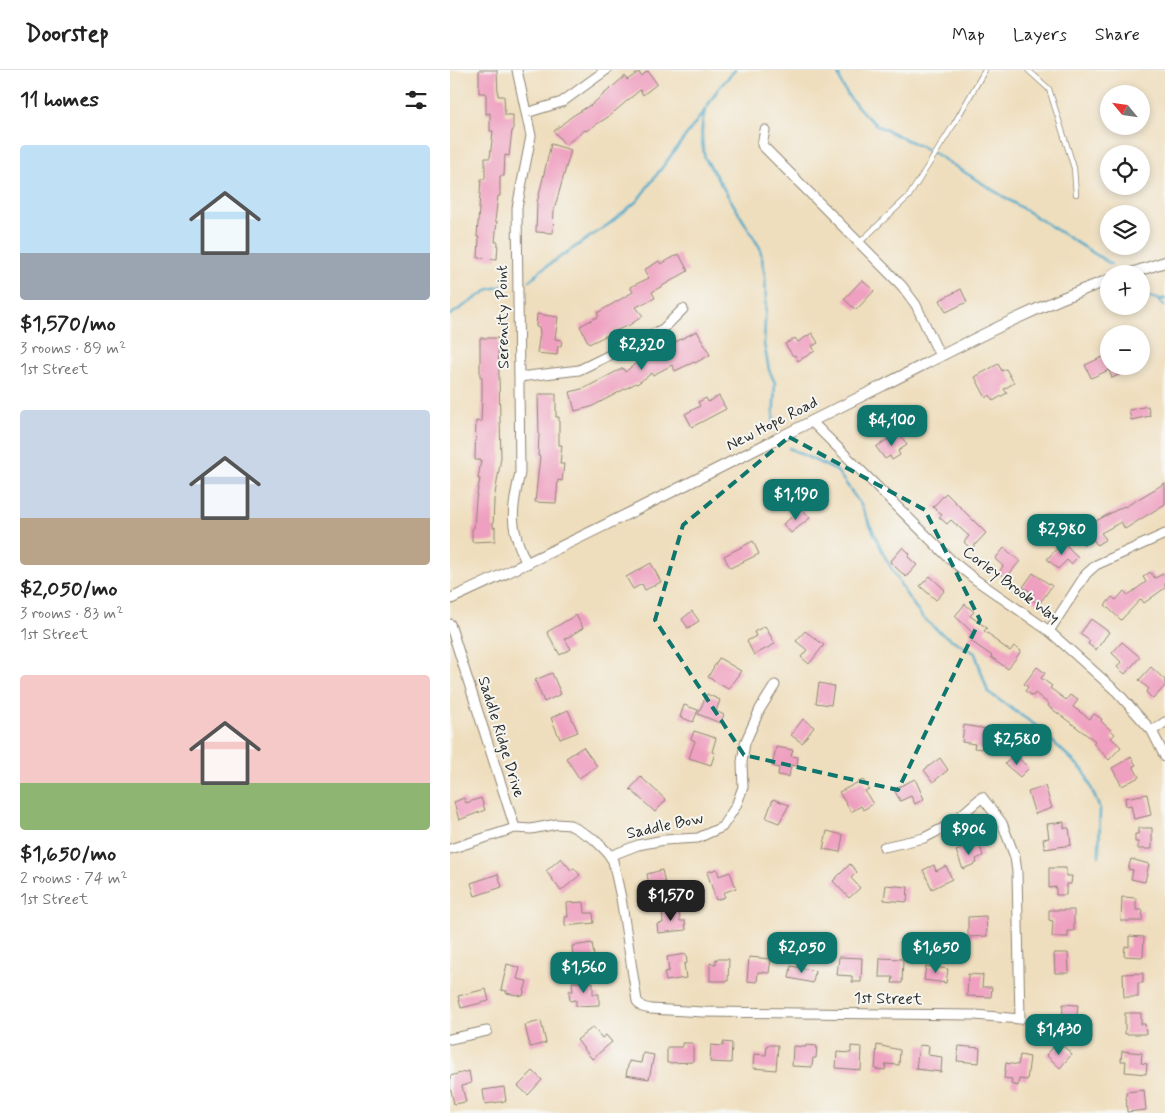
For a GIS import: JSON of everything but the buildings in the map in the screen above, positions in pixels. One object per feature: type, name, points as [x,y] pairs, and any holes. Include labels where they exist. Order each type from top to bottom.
[{"type":"street","name":"Serenity Point","points":[[517,70],[531,136],[517,208],[520,473],[513,513],[515,536],[527,564]]},
{"type":"street","points":[[526,113],[562,102],[606,70]]},
{"type":"street","points":[[765,130],[762,145],[902,286],[916,305],[940,356]]},
{"type":"street","points":[[1150,267],[1165,262]]},
{"type":"street","name":"New Hope Road","points":[[450,599],[527,564],[940,356],[1080,290],[1100,283]]},
{"type":"street","points":[[519,377],[579,370],[663,329],[683,309]]},
{"type":"street","name":"Corley Brook Way","points":[[811,421],[951,560],[1049,631],[1117,692],[1152,731],[1165,756]]},
{"type":"street","points":[[1049,631],[1086,574],[1096,565],[1165,534]]},
{"type":"street","name":"Saddle Ridge Drive","points":[[450,624],[515,828]]},
{"type":"street","name":"Saddle Bow","points":[[610,856],[638,845],[664,840],[698,838],[722,827],[736,806],[743,787],[742,762],[746,743],[760,709],[775,685]]},
{"type":"street","points":[[1152,731],[1165,722]]},
{"type":"street","name":"1st Street","points":[[515,828],[531,829],[557,824],[570,825],[594,839],[610,856],[613,861],[621,898],[636,1000],[642,1006],[651,1010],[975,1014],[1020,1019],[1016,864],[1002,823],[982,797],[951,824],[924,838],[884,848]]},
{"type":"street","points":[[450,849],[515,828]]},
{"type":"street","points":[[450,1039],[488,1031]]},
{"type":"lane","points":[[859,243],[909,196],[985,70]]},
{"type":"lane","points":[[1028,70],[1049,89],[1074,168],[1076,194]]},
{"type":"highlighted area","points":[[789,437],[925,510],[980,620],[898,790],[744,755],[655,620],[683,525]]},
{"type":"waterway","points":[[529,281],[541,270],[609,224],[637,201],[705,110],[718,89],[735,70]]},
{"type":"waterway","points":[[837,70],[842,85],[849,97],[878,126],[934,153],[1111,264]]},
{"type":"waterway","points":[[705,110],[702,122],[705,158],[760,248],[765,276],[766,298],[764,344],[769,370],[775,383],[773,426]]},
{"type":"waterway","points":[[450,315],[490,289],[505,286]]},
{"type":"waterway","points":[[1150,297],[1157,299],[1165,306]]},
{"type":"waterway","points":[[1157,299],[1165,299]]},
{"type":"waterway","points":[[789,448],[837,471],[861,505],[885,557],[906,594],[923,618],[942,634],[975,653],[988,692],[1035,725],[1084,771],[1100,809],[1099,856]]}]
